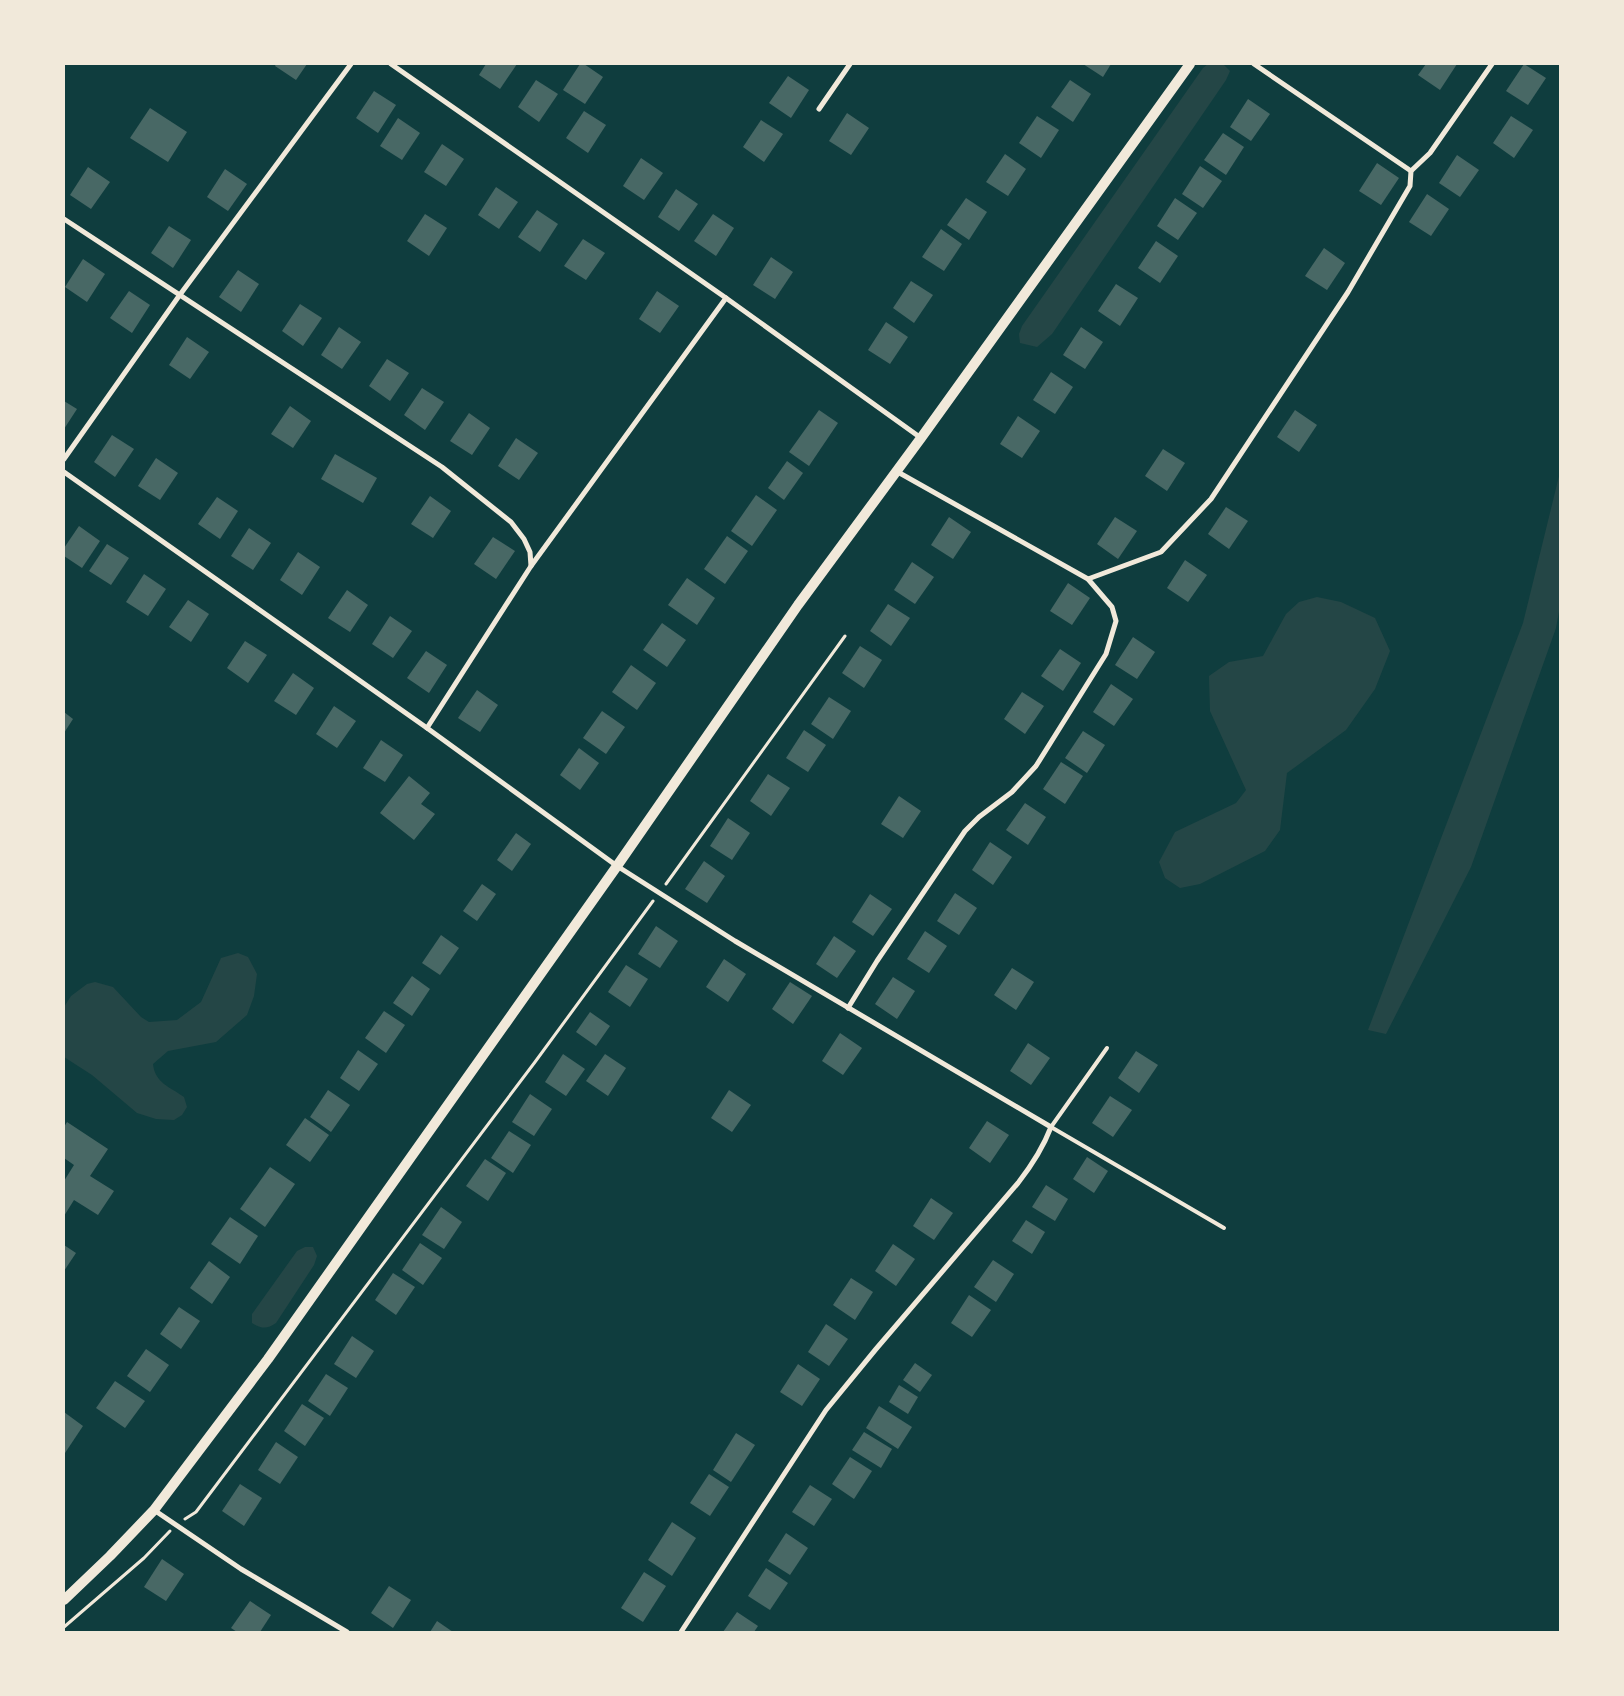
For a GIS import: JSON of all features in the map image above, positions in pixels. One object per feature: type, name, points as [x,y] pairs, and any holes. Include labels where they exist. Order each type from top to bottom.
[{"type":"main road","points":[[64,1600],[154,1510],[268,1359],[617,866],[798,605],[921,438],[1190,64]]},
{"type":"street","points":[[64,459],[179,296],[351,64]]},
{"type":"street","points":[[391,64],[726,298],[921,438]]},
{"type":"street","points":[[819,109],[850,64]]},
{"type":"street","points":[[1254,64],[1411,171]]},
{"type":"street","points":[[1088,579],[1161,552],[1211,499],[1348,292],[1410,186],[1411,171],[1430,154],[1492,64]]},
{"type":"street","points":[[64,219],[442,467],[510,522],[524,538],[530,552],[531,566]]},
{"type":"street","points":[[427,728],[531,566],[726,298]]},
{"type":"street","points":[[848,1008],[877,961],[965,831],[979,817],[1012,792],[1036,766],[1106,654],[1116,621],[1112,606],[1088,579],[896,471]]},
{"type":"street","points":[[64,472],[427,728],[617,866],[735,941],[1051,1127],[1045,1144],[1018,1184],[826,1410],[681,1632]]},
{"type":"street","points":[[154,1510],[241,1569],[347,1632]]},
{"type":"lane","points":[[1107,1048],[1051,1127],[1224,1228]]},
{"type":"path","points":[[64,1628],[144,1558],[176,1525],[196,1512],[529,1070],[660,893],[845,636]]},
{"type":"shaded area","points":[[1208,64],[1223,64],[1230,71],[1226,80],[1052,334],[1037,347],[1020,343],[1019,334],[1022,326],[1203,68]]},
{"type":"shaded area","points":[[1560,472],[1560,606],[1556,628],[1471,867],[1386,1034],[1368,1030],[1523,623]]},
{"type":"shaded area","points":[[1317,597],[1341,602],[1375,618],[1390,651],[1375,689],[1346,730],[1287,773],[1280,830],[1265,851],[1200,884],[1180,888],[1165,878],[1159,862],[1175,832],[1236,803],[1246,790],[1210,711],[1209,676],[1229,662],[1263,656],[1286,614],[1299,602]]},
{"type":"shaded area","points":[[238,953],[248,957],[257,974],[254,996],[247,1015],[216,1042],[168,1051],[153,1064],[160,1080],[184,1097],[187,1107],[182,1115],[174,1120],[156,1119],[137,1113],[92,1075],[64,1057],[64,1007],[71,996],[87,984],[95,982],[113,987],[141,1017],[149,1022],[177,1020],[201,1002],[221,958]]},
{"type":"shaded area","points":[[305,1247],[313,1247],[317,1256],[314,1265],[276,1323],[264,1328],[252,1323],[252,1314],[297,1251]]},
{"type":"building","points":[[276,64],[307,64],[296,80],[275,66]]},
{"type":"building","points":[[486,64],[517,64],[500,89],[479,75]]},
{"type":"building","points":[[580,64],[584,64],[603,77],[585,104],[563,90]]},
{"type":"building","points":[[1083,64],[1111,64],[1103,77]]},
{"type":"building","points":[[1426,64],[1457,64],[1440,90],[1418,75]]},
{"type":"building","points":[[1524,64],[1546,78],[1528,105],[1506,91]]},
{"type":"building","points":[[788,76],[809,90],[791,118],[769,103]]},
{"type":"building","points":[[536,80],[558,94],[539,122],[518,107]]},
{"type":"building","points":[[1070,80],[1091,94],[1073,122],[1051,107]]},
{"type":"building","points":[[374,91],[396,105],[378,133],[356,118]]},
{"type":"building","points":[[1248,99],[1270,114],[1251,141],[1230,127]]},
{"type":"building","points":[[150,108],[187,132],[168,162],[130,138]]},
{"type":"building","points":[[584,111],[606,125],[588,153],[566,138]]},
{"type":"building","points":[[847,113],[869,128],[851,155],[829,141]]},
{"type":"building","points":[[1037,116],[1059,130],[1041,158],[1019,143]]},
{"type":"building","points":[[1511,116],[1533,130],[1514,158],[1493,143]]},
{"type":"building","points":[[398,118],[420,133],[402,160],[380,146]]},
{"type":"building","points":[[761,120],[783,134],[764,162],[743,147]]},
{"type":"building","points":[[1223,133],[1244,147],[1226,175],[1204,160]]},
{"type":"building","points":[[442,144],[464,159],[446,186],[424,172]]},
{"type":"building","points":[[1005,154],[1026,169],[1008,196],[986,182]]},
{"type":"building","points":[[1457,155],[1479,170],[1460,197],[1439,183]]},
{"type":"building","points":[[641,158],[663,173],[644,200],[623,186]]},
{"type":"building","points":[[1377,163],[1399,178],[1381,205],[1359,191]]},
{"type":"building","points":[[1200,166],[1222,181],[1203,208],[1182,194]]},
{"type":"building","points":[[88,167],[110,182],[91,209],[70,195]]},
{"type":"building","points":[[225,169],[247,184],[228,211],[207,197]]},
{"type":"building","points":[[496,187],[518,202],[499,229],[478,215]]},
{"type":"building","points":[[676,189],[698,204],[679,231],[658,217]]},
{"type":"building","points":[[1427,194],[1449,209],[1431,236],[1409,222]]},
{"type":"building","points":[[966,198],[987,212],[969,240],[947,225]]},
{"type":"building","points":[[1175,198],[1197,213],[1178,240],[1157,226]]},
{"type":"building","points":[[537,210],[558,224],[540,252],[518,237]]},
{"type":"building","points":[[425,214],[447,228],[429,256],[407,241]]},
{"type":"building","points":[[713,214],[734,228],[716,256],[694,241]]},
{"type":"building","points":[[169,226],[191,240],[173,268],[151,253]]},
{"type":"building","points":[[941,229],[962,244],[944,271],[922,257]]},
{"type":"building","points":[[583,239],[605,253],[586,280],[564,266]]},
{"type":"building","points":[[1156,241],[1178,256],[1160,283],[1138,268]]},
{"type":"building","points":[[1324,248],[1345,263],[1327,290],[1305,276]]},
{"type":"building","points":[[771,257],[793,272],[775,299],[753,285]]},
{"type":"building","points":[[83,259],[105,274],[87,302],[65,287]]},
{"type":"building","points":[[238,270],[259,284],[241,312],[219,297]]},
{"type":"building","points":[[911,281],[933,295],[914,323],[893,308]]},
{"type":"building","points":[[1116,284],[1138,298],[1120,326],[1098,311]]},
{"type":"building","points":[[129,291],[150,305],[132,333],[110,318]]},
{"type":"building","points":[[657,291],[679,306],[660,333],[639,319]]},
{"type":"building","points":[[300,304],[322,318],[303,346],[282,331]]},
{"type":"building","points":[[886,322],[908,337],[890,364],[868,350]]},
{"type":"building","points":[[339,327],[361,342],[342,369],[321,355]]},
{"type":"building","points":[[1081,327],[1103,342],[1085,369],[1063,355]]},
{"type":"building","points":[[187,337],[209,352],[190,379],[169,365]]},
{"type":"building","points":[[387,359],[409,373],[390,401],[369,386]]},
{"type":"building","points":[[1051,372],[1073,387],[1055,414],[1033,400]]},
{"type":"building","points":[[422,388],[444,402],[425,430],[404,415]]},
{"type":"building","points":[[64,401],[77,409],[64,429]]},
{"type":"building","points":[[290,406],[311,421],[293,448],[271,434]]},
{"type":"building","points":[[819,410],[838,423],[809,466],[789,452]]},
{"type":"building","points":[[1295,410],[1317,425],[1299,452],[1277,437]]},
{"type":"building","points":[[469,413],[490,428],[472,455],[450,441]]},
{"type":"building","points":[[1018,416],[1040,431],[1022,458],[1000,444]]},
{"type":"building","points":[[112,435],[134,449],[115,477],[94,462]]},
{"type":"building","points":[[516,438],[538,453],[519,480],[498,466]]},
{"type":"building","points":[[1163,449],[1185,463],[1167,491],[1145,476]]},
{"type":"building","points":[[335,454],[377,478],[363,503],[321,479]]},
{"type":"building","points":[[156,458],[178,473],[160,500],[138,486]]},
{"type":"building","points":[[787,461],[803,473],[784,500],[768,488]]},
{"type":"building","points":[[756,495],[777,510],[752,546],[731,531]]},
{"type":"building","points":[[430,496],[451,511],[433,538],[411,524]]},
{"type":"building","points":[[217,497],[238,511],[220,539],[198,524]]},
{"type":"building","points":[[1226,507],[1248,521],[1229,549],[1208,534]]},
{"type":"building","points":[[949,517],[971,532],[953,559],[931,545]]},
{"type":"building","points":[[1115,517],[1137,531],[1118,559],[1097,544]]},
{"type":"building","points":[[79,526],[100,541],[82,568],[64,556],[64,548]]},
{"type":"building","points":[[249,528],[271,543],[253,570],[231,556]]},
{"type":"building","points":[[727,536],[748,551],[725,584],[704,569]]},
{"type":"building","points":[[493,537],[515,551],[496,579],[474,564]]},
{"type":"building","points":[[107,544],[129,558],[111,585],[89,571]]},
{"type":"building","points":[[298,552],[320,567],[302,595],[280,580]]},
{"type":"building","points":[[1185,560],[1207,575],[1188,602],[1167,588]]},
{"type":"building","points":[[912,562],[934,577],[915,604],[894,590]]},
{"type":"building","points":[[144,574],[166,589],[148,616],[126,602]]},
{"type":"building","points":[[687,578],[715,598],[697,625],[668,605]]},
{"type":"building","points":[[1068,583],[1090,598],[1072,625],[1050,611]]},
{"type":"building","points":[[347,590],[368,605],[350,632],[328,618]]},
{"type":"building","points":[[188,600],[209,614],[191,642],[169,627]]},
{"type":"building","points":[[888,604],[910,618],[891,646],[870,631]]},
{"type":"building","points":[[390,616],[412,631],[393,658],[372,644]]},
{"type":"building","points":[[662,623],[686,640],[667,667],[643,650]]},
{"type":"building","points":[[1133,637],[1155,652],[1137,679],[1115,665]]},
{"type":"building","points":[[245,641],[267,655],[248,683],[227,668]]},
{"type":"building","points":[[860,646],[882,660],[864,688],[842,673]]},
{"type":"building","points":[[1060,649],[1081,663],[1063,691],[1041,676]]},
{"type":"building","points":[[426,651],[447,665],[429,693],[407,678]]},
{"type":"building","points":[[631,665],[656,683],[637,710],[612,692]]},
{"type":"building","points":[[293,673],[314,688],[296,715],[274,701]]},
{"type":"building","points":[[1111,684],[1133,699],[1114,726],[1093,712]]},
{"type":"building","points":[[477,690],[498,705],[480,732],[458,718]]},
{"type":"building","points":[[1022,692],[1044,706],[1025,734],[1004,719]]},
{"type":"building","points":[[829,697],[851,711],[833,739],[811,724]]},
{"type":"building","points":[[334,706],[356,721],[337,748],[316,734]]},
{"type":"building","points":[[602,711],[625,727],[606,754],[583,738]]},
{"type":"building","points":[[64,712],[73,719],[64,733]]},
{"type":"building","points":[[804,730],[826,745],[808,772],[786,758]]},
{"type":"building","points":[[1083,731],[1105,745],[1087,773],[1065,758]]},
{"type":"building","points":[[381,740],[403,755],[385,782],[363,768]]},
{"type":"building","points":[[579,748],[599,763],[580,790],[560,775]]},
{"type":"building","points":[[1061,762],[1083,776],[1065,804],[1043,789]]},
{"type":"building","points":[[768,774],[790,788],[771,816],[750,801]]},
{"type":"building","points":[[409,776],[430,793],[421,804],[435,814],[414,840],[380,813]]},
{"type":"building","points":[[899,796],[921,811],[903,838],[881,824]]},
{"type":"building","points":[[1025,803],[1046,817],[1028,845],[1006,830]]},
{"type":"building","points":[[728,818],[750,833],[732,860],[710,846]]},
{"type":"building","points":[[516,833],[531,844],[512,871],[497,860]]},
{"type":"building","points":[[990,842],[1012,857],[993,885],[972,870]]},
{"type":"building","points":[[704,861],[725,876],[707,903],[685,889]]},
{"type":"building","points":[[482,884],[496,894],[477,921],[463,911]]},
{"type":"building","points":[[955,893],[977,908],[959,935],[937,921]]},
{"type":"building","points":[[870,894],[892,909],[873,936],[852,922]]},
{"type":"building","points":[[656,926],[678,941],[660,968],[638,954]]},
{"type":"building","points":[[925,931],[947,946],[929,973],[907,959]]},
{"type":"building","points":[[441,935],[459,948],[440,975],[422,963]]},
{"type":"building","points":[[834,936],[856,951],[837,978],[816,964]]},
{"type":"building","points":[[724,959],[746,974],[728,1002],[706,987]]},
{"type":"building","points":[[626,965],[648,979],[630,1007],[608,992]]},
{"type":"building","points":[[1012,968],[1034,982],[1016,1010],[994,995]]},
{"type":"building","points":[[412,976],[430,989],[412,1016],[393,1003]]},
{"type":"building","points":[[893,977],[915,991],[897,1019],[875,1004]]},
{"type":"building","points":[[790,982],[812,996],[793,1024],[772,1009]]},
{"type":"building","points":[[384,1011],[405,1025],[386,1053],[365,1038]]},
{"type":"building","points":[[590,1012],[610,1026],[596,1046],[576,1032]]},
{"type":"building","points":[[840,1033],[862,1048],[843,1075],[822,1061]]},
{"type":"building","points":[[1028,1043],[1050,1058],[1031,1085],[1010,1071]]},
{"type":"building","points":[[358,1050],[378,1064],[359,1091],[340,1078]]},
{"type":"building","points":[[1136,1051],[1158,1065],[1139,1093],[1118,1078]]},
{"type":"building","points":[[563,1054],[585,1069],[566,1096],[545,1082]]},
{"type":"building","points":[[605,1054],[626,1068],[608,1096],[586,1081]]},
{"type":"building","points":[[328,1090],[350,1105],[331,1132],[310,1117]]},
{"type":"building","points":[[729,1090],[751,1105],[732,1132],[711,1118]]},
{"type":"building","points":[[530,1094],[552,1109],[534,1136],[512,1122]]},
{"type":"building","points":[[1110,1096],[1132,1110],[1113,1137],[1092,1123]]},
{"type":"building","points":[[305,1118],[329,1135],[310,1162],[286,1145]]},
{"type":"building","points":[[987,1121],[1009,1135],[990,1163],[969,1148]]},
{"type":"building","points":[[67,1122],[108,1149],[90,1176],[114,1191],[98,1215],[74,1200],[64,1216],[64,1181],[74,1165],[64,1158],[64,1127]]},
{"type":"building","points":[[509,1131],[531,1145],[513,1173],[491,1158]]},
{"type":"building","points":[[1087,1157],[1108,1171],[1094,1193],[1073,1179]]},
{"type":"building","points":[[485,1159],[506,1173],[488,1201],[466,1186]]},
{"type":"building","points":[[270,1167],[295,1184],[265,1227],[240,1209]]},
{"type":"building","points":[[1046,1185],[1068,1199],[1055,1221],[1032,1207]]},
{"type":"building","points":[[931,1198],[953,1213],[934,1240],[913,1226]]},
{"type":"building","points":[[441,1207],[462,1222],[444,1249],[422,1235]]},
{"type":"building","points":[[230,1217],[258,1236],[240,1264],[211,1244]]},
{"type":"building","points":[[1026,1220],[1045,1232],[1032,1254],[1012,1241]]},
{"type":"building","points":[[420,1243],[442,1258],[423,1285],[402,1270]]},
{"type":"building","points":[[893,1244],[915,1259],[896,1286],[875,1271]]},
{"type":"building","points":[[64,1245],[76,1253],[64,1271]]},
{"type":"building","points":[[993,1260],[1014,1274],[996,1302],[974,1287]]},
{"type":"building","points":[[209,1261],[230,1277],[212,1304],[190,1288]]},
{"type":"building","points":[[393,1273],[415,1287],[396,1315],[375,1300]]},
{"type":"building","points":[[851,1278],[873,1292],[855,1320],[833,1305]]},
{"type":"building","points":[[969,1295],[991,1310],[972,1337],[951,1323]]},
{"type":"building","points":[[179,1307],[200,1321],[181,1349],[160,1334]]},
{"type":"building","points":[[826,1324],[848,1339],[829,1366],[808,1352]]},
{"type":"building","points":[[352,1336],[374,1351],[356,1378],[334,1364]]},
{"type":"building","points":[[146,1349],[169,1365],[150,1392],[127,1376]]},
{"type":"building","points":[[915,1363],[932,1375],[920,1392],[903,1380]]},
{"type":"building","points":[[798,1364],[820,1379],[802,1406],[780,1392]]},
{"type":"building","points":[[326,1374],[348,1388],[330,1416],[308,1401]]},
{"type":"building","points":[[115,1381],[145,1401],[125,1428],[96,1408]]},
{"type":"building","points":[[899,1385],[918,1397],[908,1414],[889,1402]]},
{"type":"building","points":[[302,1404],[324,1418],[305,1446],[284,1431]]},
{"type":"building","points":[[879,1406],[912,1427],[898,1449],[866,1428]]},
{"type":"building","points":[[64,1412],[83,1426],[65,1453],[64,1452]]},
{"type":"building","points":[[864,1432],[892,1449],[881,1468],[852,1450]]},
{"type":"building","points":[[736,1433],[755,1445],[731,1482],[713,1470]]},
{"type":"building","points":[[276,1442],[298,1457],[280,1484],[258,1470]]},
{"type":"building","points":[[850,1457],[872,1471],[854,1499],[832,1484]]},
{"type":"building","points":[[709,1474],[729,1487],[710,1516],[690,1503]]},
{"type":"building","points":[[240,1484],[262,1498],[244,1526],[222,1511]]},
{"type":"building","points":[[810,1485],[832,1499],[814,1526],[792,1512]]},
{"type":"building","points":[[672,1522],[696,1538],[672,1576],[648,1560]]},
{"type":"building","points":[[786,1533],[808,1548],[790,1575],[768,1561]]},
{"type":"building","points":[[162,1559],[184,1574],[166,1601],[144,1587]]},
{"type":"building","points":[[766,1568],[788,1583],[770,1610],[748,1596]]},
{"type":"building","points":[[644,1572],[666,1586],[643,1622],[621,1608]]},
{"type":"building","points":[[389,1586],[411,1600],[393,1628],[371,1613]]},
{"type":"building","points":[[250,1601],[271,1615],[260,1632],[237,1632],[231,1628]]},
{"type":"building","points":[[737,1612],[758,1626],[754,1632],[723,1632]]},
{"type":"building","points":[[437,1621],[453,1632],[430,1632]]}]
